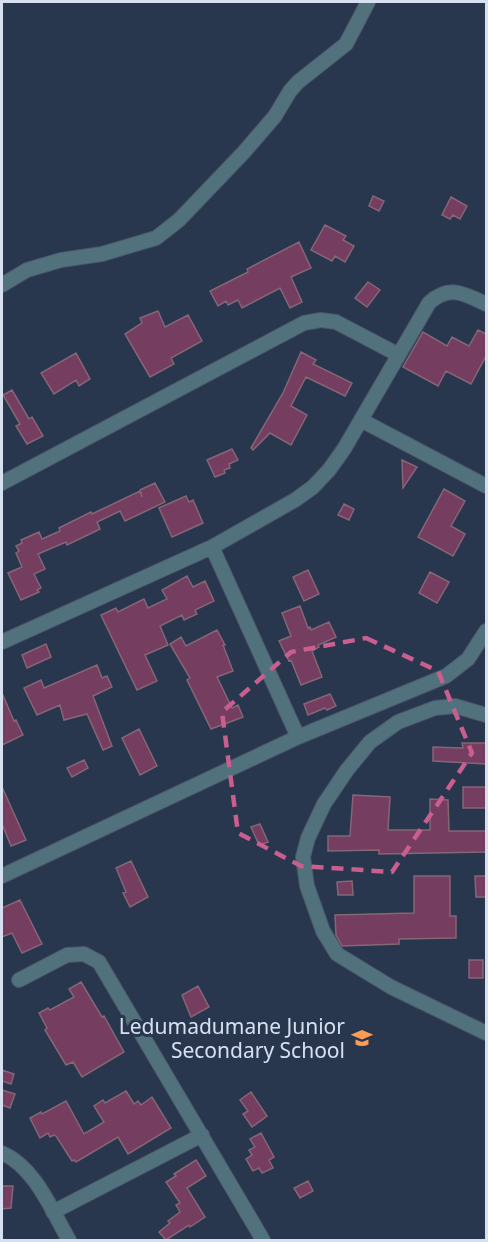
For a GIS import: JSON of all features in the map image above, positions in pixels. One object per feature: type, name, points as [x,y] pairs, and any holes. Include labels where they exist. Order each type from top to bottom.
[{"type":"street","points":[[2,285],[27,270],[61,260],[102,254],[156,238],[179,220],[244,152],[275,116],[298,82],[346,44],[368,2]]},
{"type":"street","points":[[2,642],[212,547],[295,500],[313,487],[344,449],[397,354],[429,303],[437,295],[448,291],[460,292],[486,304]]},
{"type":"street","points":[[2,483],[304,323],[321,320],[336,322],[397,354]]},
{"type":"street","points":[[361,420],[486,486]]},
{"type":"street","points":[[212,547],[298,737]]},
{"type":"street","points":[[2,876],[298,737],[446,676],[468,659],[486,631]]},
{"type":"street","points":[[486,715],[455,706],[435,708],[398,723],[370,742],[346,770],[324,804],[308,838],[303,857],[307,886],[323,931],[337,954],[391,987],[486,1033]]},
{"type":"street","points":[[19,980],[68,955],[84,954],[99,962],[263,1240]]},
{"type":"street","points":[[53,1212],[202,1135]]},
{"type":"street","points":[[2,1153],[11,1157],[30,1175],[69,1240]]},
{"type":"highlighted area","points":[[366,638],[438,671],[472,753],[392,872],[301,866],[238,833],[222,712],[291,652]]},
{"type":"building","points":[[373,196],[384,201],[379,211],[369,206]]},
{"type":"building","points":[[451,197],[467,206],[460,219],[453,215],[450,219],[442,215]]},
{"type":"building","points":[[325,225],[346,236],[343,240],[354,246],[345,262],[335,256],[332,261],[311,250]]},
{"type":"building","points":[[299,242],[311,268],[291,277],[302,302],[290,308],[280,288],[242,308],[238,300],[228,305],[226,301],[218,306],[210,291]]},
{"type":"building","points":[[368,282],[380,290],[367,307],[355,298]]},
{"type":"building","points":[[158,311],[165,327],[188,315],[202,341],[171,358],[174,364],[150,377],[125,334],[142,323],[140,318]]},
{"type":"building","points":[[478,330],[486,334],[486,356],[471,384],[446,371],[438,386],[403,367],[423,332],[447,346],[452,337],[469,346]]},
{"type":"building","points":[[301,352],[316,360],[313,364],[352,383],[345,396],[306,377],[291,406],[307,415],[291,445],[270,433],[253,450],[251,448],[283,393]]},
{"type":"building","points":[[76,353],[90,379],[79,386],[76,380],[54,394],[41,373]]},
{"type":"building","points":[[12,390],[29,419],[32,417],[43,436],[27,444],[16,426],[20,424],[3,395]]},
{"type":"building","points":[[232,449],[238,460],[229,464],[230,468],[224,470],[225,473],[215,477],[207,460]]},
{"type":"building","points":[[402,460],[417,467],[403,488]]},
{"type":"building","points":[[155,483],[165,502],[125,521],[120,511],[97,522],[100,529],[67,545],[66,542],[38,554],[45,569],[34,574],[41,588],[37,590],[39,592],[21,600],[8,573],[22,567],[16,553],[19,551],[16,546],[22,543],[21,540],[39,532],[42,539],[91,512],[92,514],[140,491],[142,497],[140,490]]},
{"type":"building","points":[[444,489],[465,501],[451,526],[465,534],[453,556],[418,537]]},
{"type":"building","points":[[186,496],[189,502],[193,500],[203,523],[172,537],[159,508]]},
{"type":"building","points":[[344,504],[354,509],[349,520],[338,515]]},
{"type":"building","points":[[308,570],[319,594],[304,601],[293,577]]},
{"type":"building","points":[[430,572],[449,582],[437,603],[419,593]]},
{"type":"building","points":[[187,576],[193,587],[205,581],[214,601],[195,610],[197,614],[184,620],[182,615],[160,626],[168,645],[145,655],[157,681],[137,690],[101,615],[116,608],[118,612],[144,599],[148,608],[167,599],[162,590]]},
{"type":"building","points":[[300,606],[308,628],[310,627],[311,630],[329,622],[336,637],[318,645],[319,647],[312,651],[322,677],[301,685],[291,660],[289,661],[279,641],[291,636],[282,613]]},
{"type":"building","points":[[217,630],[225,645],[223,645],[233,671],[217,677],[232,708],[238,705],[243,717],[211,729],[187,680],[190,678],[170,644],[181,637],[186,646]]},
{"type":"building","points":[[46,644],[51,657],[27,668],[22,655]]},
{"type":"building","points":[[97,665],[102,678],[107,676],[112,687],[93,696],[112,746],[103,750],[87,714],[64,720],[60,705],[37,715],[24,688],[41,680],[44,688]]},
{"type":"building","points":[[2,693],[23,735],[2,745]]},
{"type":"building","points":[[330,694],[336,706],[308,715],[304,704]]},
{"type":"building","points":[[139,729],[157,766],[140,775],[122,738]]},
{"type":"building","points":[[462,743],[486,743],[486,764],[433,761],[433,747],[463,748]]},
{"type":"building","points":[[84,760],[88,768],[72,777],[67,768]]},
{"type":"building","points":[[2,787],[26,840],[11,846],[2,824]]},
{"type":"building","points":[[463,787],[486,787],[486,808],[463,808]]},
{"type":"building","points":[[353,795],[390,797],[388,830],[430,830],[430,799],[448,800],[449,831],[486,831],[486,852],[379,854],[379,850],[328,851],[328,836],[350,836]]},
{"type":"building","points":[[260,824],[268,842],[259,845],[251,827]]},
{"type":"building","points":[[131,861],[148,897],[130,907],[123,893],[126,892],[116,868]]},
{"type":"building","points":[[414,876],[450,876],[450,916],[456,916],[456,938],[399,939],[399,944],[342,946],[336,935],[335,915],[414,913]]},
{"type":"building","points":[[475,876],[486,876],[486,897],[476,897]]},
{"type":"building","points":[[352,881],[353,895],[338,895],[337,882]]},
{"type":"building","points":[[20,900],[42,944],[22,953],[12,933],[2,937],[2,908]]},
{"type":"building","points":[[469,960],[483,960],[483,978],[469,978]]},
{"type":"building","points":[[81,982],[102,1017],[104,1016],[124,1052],[82,1077],[73,1062],[66,1065],[45,1030],[47,1028],[39,1013],[48,1008],[50,1010],[74,997],[69,989]]},
{"type":"building","points":[[198,986],[209,1007],[191,1017],[182,995]]},
{"type":"building","points":[[2,1070],[14,1074],[11,1084],[2,1081]]},
{"type":"building","points":[[2,1090],[15,1094],[10,1108],[2,1105]]},
{"type":"building","points":[[126,1091],[134,1104],[138,1101],[141,1105],[152,1097],[171,1128],[128,1154],[118,1137],[76,1162],[72,1161],[56,1136],[50,1137],[48,1133],[40,1138],[30,1118],[66,1101],[84,1134],[104,1122],[94,1106],[103,1100],[105,1103]]},
{"type":"building","points":[[251,1092],[267,1116],[252,1127],[243,1114],[248,1111],[240,1100]]},
{"type":"building","points":[[261,1133],[274,1157],[269,1160],[273,1168],[262,1173],[259,1168],[253,1171],[246,1159],[252,1155],[249,1150],[255,1147],[250,1139]]},
{"type":"building","points":[[196,1160],[206,1176],[187,1188],[205,1217],[166,1240],[159,1232],[180,1212],[176,1205],[180,1203],[166,1182]]},
{"type":"building","points":[[308,1181],[313,1191],[300,1198],[294,1188]]},
{"type":"building","points":[[2,1186],[13,1186],[11,1208],[2,1209]]},
{"type":"place","name":"Ledumadumane Junior Secondary School","points":[[362,1038]]}]
